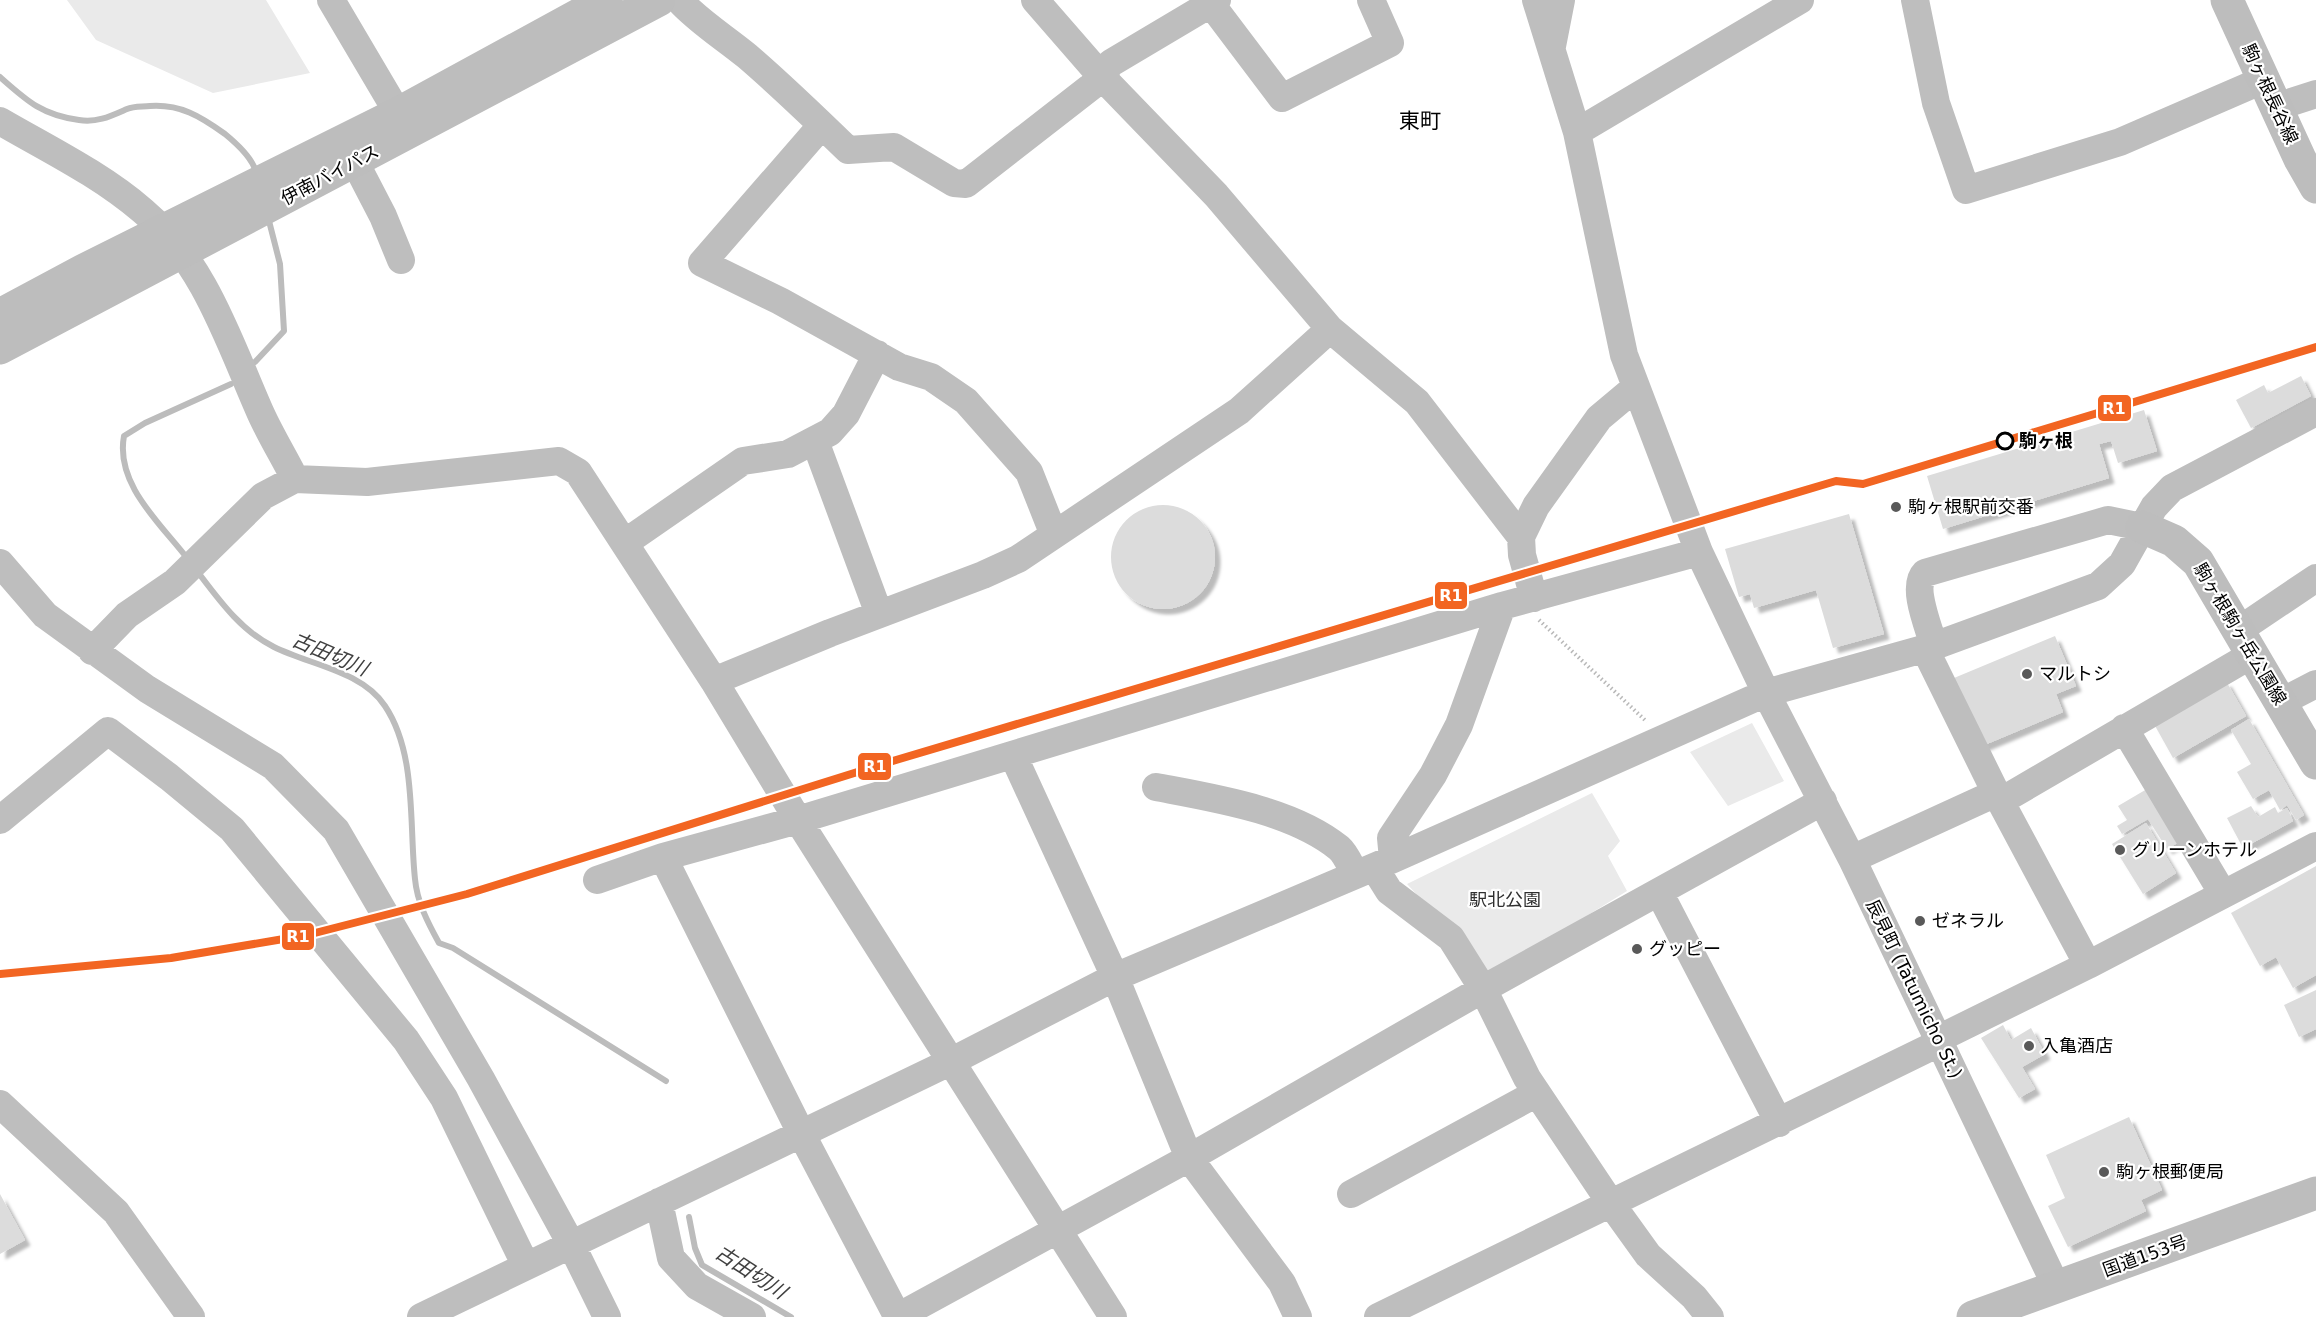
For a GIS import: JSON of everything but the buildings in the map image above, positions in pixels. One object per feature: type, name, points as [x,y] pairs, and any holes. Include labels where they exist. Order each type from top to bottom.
[{"type":"main road","name":"伊南バイパス","points":[[0,348],[120,286],[404,124],[606,0]]},
{"type":"main road","name":"伊南バイパス","points":[[404,124],[659,0]]},
{"type":"main road","name":"駒ヶ根長谷線","points":[[2227,0],[2269,93],[2316,186]]},
{"type":"main road","name":"伊南バイパス","points":[[0,315],[82,270],[346,157]]},
{"type":"main road","name":"駒ヶ根駒ヶ岳公園線","points":[[2142,527],[2174,541],[2198,562],[2316,763]]},
{"type":"main road","name":"国道153号","points":[[1973,1317],[2316,1193]]},
{"type":"street","points":[[330,0],[404,124]]},
{"type":"street","points":[[679,0],[691,14],[745,54],[810,111],[848,150],[894,147],[954,183],[966,184],[1102,76],[1111,63],[1214,2],[1282,98],[1390,43],[1371,0]]},
{"type":"street","points":[[1035,0],[1102,76],[1216,195],[1330,329],[1417,402],[1521,537]]},
{"type":"street","name":"辰見町 (Tatumicho St.)","points":[[1536,0],[1577,132],[1624,356],[1699,552],[1766,693],[1852,859],[2057,1288]]},
{"type":"street","points":[[1552,48],[1561,0]]},
{"type":"street","points":[[1577,132],[1800,0]]},
{"type":"street","points":[[1915,0],[1936,103],[1966,190],[2269,93],[2316,94]]},
{"type":"street","points":[[0,121],[91,173],[143,211],[172,240],[200,278],[262,417],[295,478]]},
{"type":"street","points":[[822,125],[702,263],[899,367],[931,377],[966,401],[1029,472],[1054,535]]},
{"type":"street","points":[[346,157],[383,216],[401,260]]},
{"type":"street","points":[[714,681],[879,614],[983,575],[1018,559],[1239,411],[1330,329]]},
{"type":"street","points":[[626,542],[743,461],[788,454],[830,432],[846,414],[877,354]]},
{"type":"street","points":[[1374,867],[1433,775],[1518,602],[1522,555],[1521,537],[1551,482],[1599,418],[1636,387]]},
{"type":"street","points":[[421,1317],[952,1061],[1114,977],[1374,867],[1766,693],[1930,647],[2098,586],[2122,564],[2158,501],[2172,488],[2316,412]]},
{"type":"street","points":[[815,441],[879,614]]},
{"type":"street","points":[[92,651],[127,615],[175,582],[221,540],[263,496],[295,478],[367,482],[559,461],[578,472],[626,542],[798,820],[1113,1317]]},
{"type":"street","points":[[2088,965],[1998,797],[1930,647],[1918,588],[1925,573],[2108,520],[2142,527]]},
{"type":"street","points":[[597,880],[663,857],[798,820],[1518,602],[1699,552]]},
{"type":"street","points":[[0,563],[45,615],[147,689],[273,766],[336,830],[481,1079],[572,1244],[607,1317]]},
{"type":"street","points":[[1852,859],[1998,797],[2124,728],[2246,642],[2316,578]]},
{"type":"street","points":[[2281,702],[2316,684]]},
{"type":"street","points":[[2124,728],[2223,894]]},
{"type":"street","points":[[0,820],[108,731],[170,777],[232,829],[406,1040],[444,1098],[526,1266]]},
{"type":"street","points":[[1013,755],[1114,977],[1189,1158],[1282,1283],[1298,1317]]},
{"type":"street","points":[[1156,787],[1227,800],[1298,824],[1374,867],[1389,891],[1451,938],[1483,989],[1504,1036],[1537,1093],[1612,1205],[1648,1255],[1694,1297],[1710,1317]]},
{"type":"street","points":[[663,857],[801,1133],[895,1312],[903,1314],[1189,1158],[1483,989],[1823,801]]},
{"type":"street","points":[[1378,1317],[1779,1123],[2316,846]]},
{"type":"street","points":[[1659,892],[1779,1123]]},
{"type":"street","points":[[1351,1194],[1537,1093]]},
{"type":"street","points":[[0,1104],[116,1212],[191,1317]]},
{"type":"street","points":[[659,1202],[671,1258],[697,1286],[752,1317]]},
{"type":"path","points":[[1518,602],[1665,739]]},
{"type":"green space","points":[[67,0],[266,0],[310,73],[213,93],[96,40]]},
{"type":"green space","points":[[1752,723],[1784,781],[1728,806],[1690,752]]},
{"type":"green space","name":"駅北公園","points":[[1592,793],[1620,841],[1608,856],[1627,891],[1491,975],[1407,884]]},
{"type":"waterway","name":"古田切川","points":[[0,77],[36,106],[66,118],[92,121],[130,108],[150,106],[171,107],[189,112],[234,142],[247,156],[256,172]]},
{"type":"waterway","name":"古田切川","points":[[255,362],[284,331],[280,264],[268,217]]},
{"type":"waterway","name":"古田切川","points":[[187,558],[153,517],[133,486],[126,470],[123,454],[124,436],[145,423],[231,384]]},
{"type":"waterway","name":"古田切川","points":[[197,571],[231,614],[262,640],[349,677],[375,694],[385,706],[395,725],[407,767],[418,896],[439,943],[453,948],[666,1081]]},
{"type":"waterway","name":"古田切川","points":[[689,1217],[695,1248],[702,1265],[791,1317]]},
{"type":"transit line","name":"R1","points":[[0,974],[171,958],[307,935],[467,894],[896,760],[1836,481],[1863,484],[2316,347]]},
{"type":"place","name":"駒ヶ根","points":[[2005,441]]},
{"type":"place","name":"駒ヶ根駅前交番","points":[[1896,507]]},
{"type":"place","name":"マルトシ","points":[[2027,674]]},
{"type":"place","name":"グリーンホテル","points":[[2120,850]]},
{"type":"place","name":"ゼネラル","points":[[1920,921]]},
{"type":"place","name":"グッピー","points":[[1637,949]]},
{"type":"place","name":"入亀酒店","points":[[2029,1046]]},
{"type":"place","name":"駒ヶ根郵便局","points":[[2104,1172]]},
{"type":"district","name":"東町","points":[[1420,121]]}]
